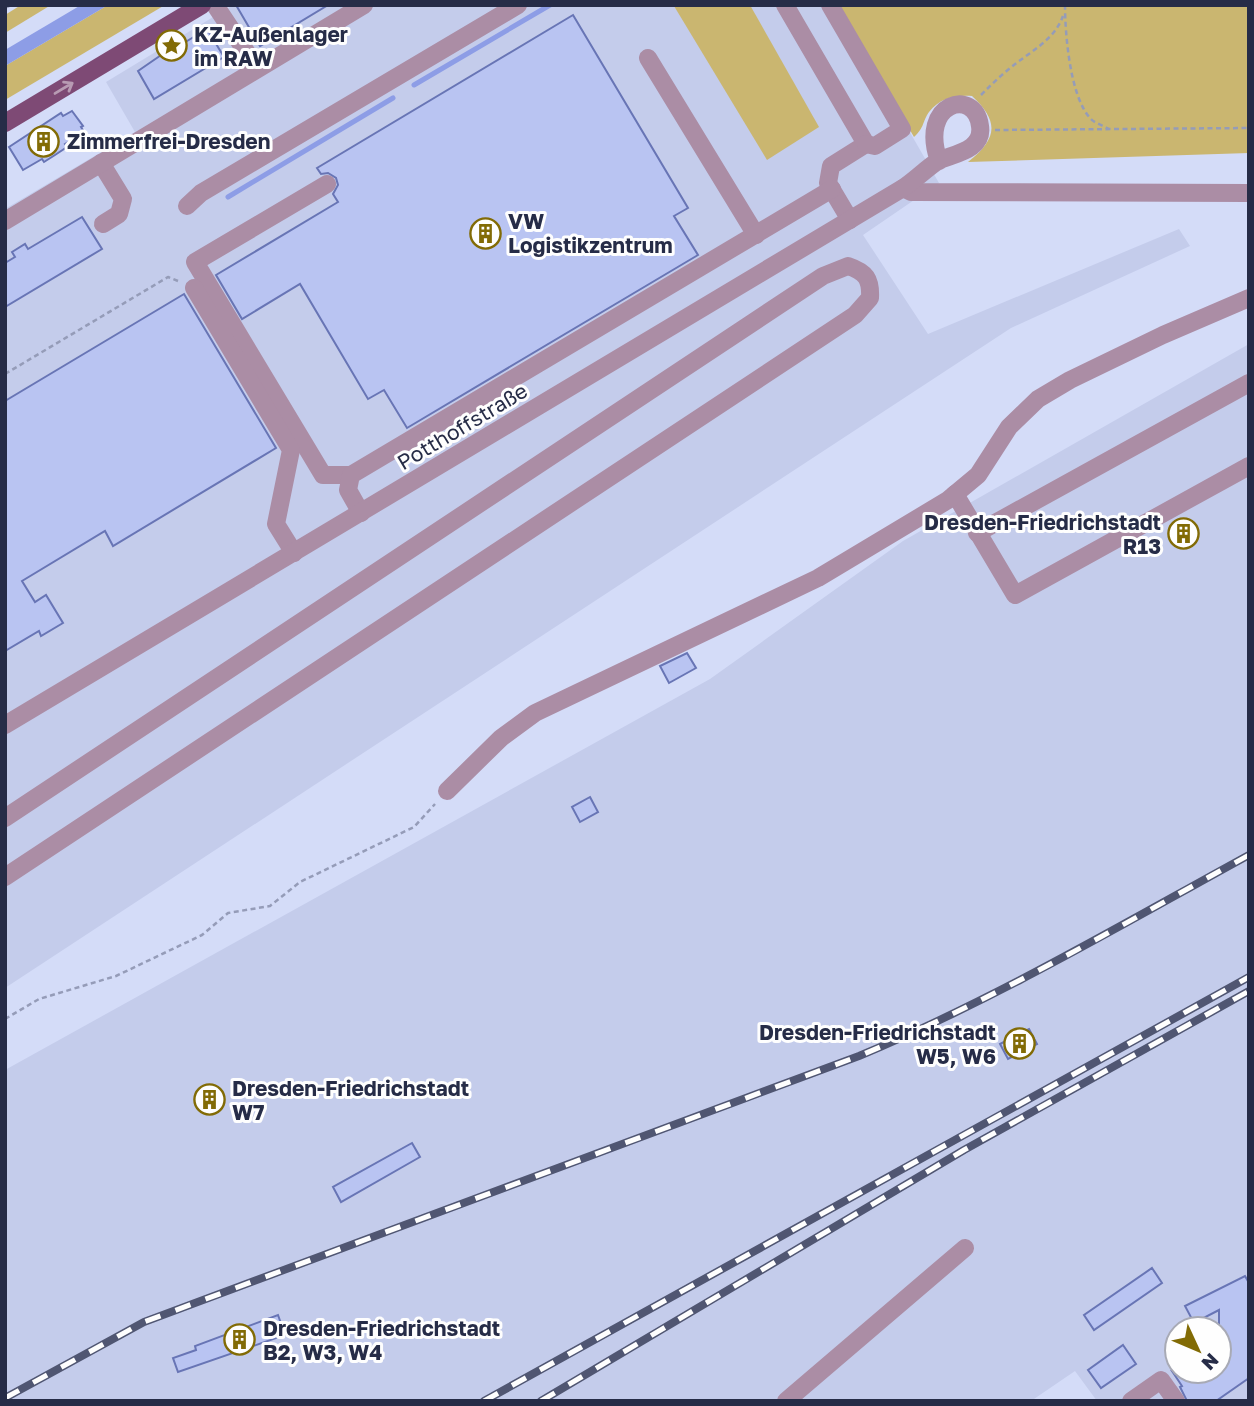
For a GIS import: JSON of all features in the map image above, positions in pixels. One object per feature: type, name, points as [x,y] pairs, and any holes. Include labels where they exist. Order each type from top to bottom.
[{"type":"main road","points":[[5,123],[202,5]]},
{"type":"street","points":[[215,5],[257,68]]},
{"type":"street","points":[[5,221],[364,5]]},
{"type":"street","points":[[187,206],[201,193],[517,5]]},
{"type":"street","points":[[785,5],[866,144]]},
{"type":"street","points":[[830,5],[902,129],[875,146],[866,144],[831,166],[828,183],[850,220]]},
{"type":"street","points":[[648,58],[755,235]]},
{"type":"street","points":[[939,161],[933,132],[937,118],[947,108],[958,104],[970,107],[978,116],[981,130]]},
{"type":"street","name":"Potthoffstraße","points":[[5,725],[903,188],[939,161],[958,156],[974,145],[981,130]]},
{"type":"street","points":[[101,163],[123,199],[119,214],[103,224]]},
{"type":"street","points":[[327,184],[195,262],[323,475],[351,475],[832,189]]},
{"type":"street","points":[[903,188],[911,192],[1249,193]]},
{"type":"street","points":[[5,818],[823,276],[848,266],[863,271],[871,282],[870,298],[855,315],[5,877]]},
{"type":"street","points":[[194,288],[290,450],[276,524],[293,553]]},
{"type":"street","points":[[447,791],[501,738],[535,713],[818,578],[955,494],[978,475],[1009,427],[1038,399],[1070,380],[1151,341],[1249,298]]},
{"type":"street","points":[[977,533],[1249,383]]},
{"type":"street","points":[[955,494],[1015,595],[1249,466]]},
{"type":"street","points":[[351,475],[348,490],[361,513]]},
{"type":"street","points":[[786,1401],[965,1248]]},
{"type":"street","points":[[1131,1401],[1161,1380],[1176,1401]]},
{"type":"path","points":[[5,8],[10,5]]},
{"type":"path","points":[[970,107],[1009,69],[1044,43],[1059,27],[1064,5]]},
{"type":"path","points":[[1064,5],[1067,44],[1083,108],[1092,121],[1112,130]]},
{"type":"path","points":[[981,130],[1249,128]]},
{"type":"path","points":[[5,374],[169,277],[194,288]]},
{"type":"path","points":[[5,1019],[39,999],[117,976],[202,934],[228,913],[270,906],[300,882],[414,827],[447,791]]},
{"type":"shaded area","points":[[21,5],[51,5],[5,33],[5,15]]},
{"type":"shaded area","points":[[108,5],[165,5],[5,100],[5,66]]},
{"type":"shaded area","points":[[233,5],[837,5],[939,183],[863,235],[928,334],[1179,229],[1190,246],[1011,328],[5,988],[5,209],[135,132],[106,82]]},
{"type":"shaded area","points":[[750,5],[819,127],[767,160],[674,6]]},
{"type":"shaded area","points":[[837,5],[1249,5],[1249,153],[968,162],[985,146],[991,130],[991,122],[981,105],[972,96],[943,101],[933,107],[914,137]]},
{"type":"shaded area","points":[[1249,344],[1249,1401],[1097,1401],[1075,1371],[1031,1401],[5,1401],[5,1070],[710,679],[903,541]]},
{"type":"water","points":[[81,5],[108,5],[5,66],[5,50]]},
{"type":"building","points":[[236,5],[328,5],[260,46]]},
{"type":"building","name":"VW Logistikzentrum","points":[[573,15],[688,208],[674,216],[698,255],[407,428],[384,390],[368,399],[300,284],[242,319],[216,275],[338,202],[333,194],[338,185],[336,178],[328,173],[321,174],[317,168]]},
{"type":"building","points":[[207,29],[224,57],[154,99],[138,71],[180,42],[182,44]]},
{"type":"building","name":"Zimmerfrei-Dresden","points":[[72,111],[83,126],[81,127],[84,132],[44,162],[42,159],[23,170],[9,147],[61,113],[63,116]]},
{"type":"building","points":[[82,217],[102,249],[5,307],[5,263],[15,257],[12,252],[25,244],[28,249]]},
{"type":"building","points":[[184,294],[276,448],[113,546],[105,531],[22,581],[35,602],[46,595],[63,623],[41,636],[39,631],[5,651],[5,401]]},
{"type":"building","points":[[687,653],[696,668],[669,683],[660,666]]},
{"type":"building","points":[[590,797],[598,812],[580,822],[572,807]]},
{"type":"building","name":"Dresden-Friedrichstadt W5, W6","points":[[1029,1029],[1037,1044],[1008,1059],[1000,1044]]},
{"type":"building","points":[[412,1143],[420,1157],[341,1202],[333,1187]]},
{"type":"building","points":[[1152,1268],[1162,1283],[1094,1330],[1084,1315]]},
{"type":"building","points":[[1245,1276],[1249,1283],[1249,1378],[1216,1401],[1187,1401],[1180,1387],[1233,1385],[1233,1315],[1219,1315],[1219,1310],[1209,1315],[1190,1315],[1185,1306]]},
{"type":"building","name":"Dresden-Friedrichstadt B2, W3, W4","points":[[278,1315],[285,1335],[178,1372],[173,1358],[196,1350],[195,1346]]},
{"type":"building","points":[[1123,1345],[1136,1364],[1101,1388],[1088,1370]]},
{"type":"waterway","points":[[414,85],[550,5]]},
{"type":"waterway","points":[[228,197],[393,98]]},
{"type":"railway","points":[[5,1398],[144,1322],[859,1056],[959,1011],[1057,961],[1249,855]]},
{"type":"railway","points":[[484,1401],[1249,977]]},
{"type":"railway","points":[[541,1401],[964,1150],[1249,991]]},
{"type":"place","name":"KZ-Außenlager im RAW","points":[[171,46]]},
{"type":"place","name":"Zimmerfrei-Dresden","points":[[44,141]]},
{"type":"place","name":"VW Logistikzentrum","points":[[485,233]]},
{"type":"place","name":"Dresden-Friedrichstadt R13","points":[[1184,534]]},
{"type":"place","name":"Dresden-Friedrichstadt W5, W6","points":[[1019,1044]]},
{"type":"place","name":"Dresden-Friedrichstadt W7","points":[[209,1100]]},
{"type":"place","name":"Dresden-Friedrichstadt B2, W3, W4","points":[[240,1340]]}]
